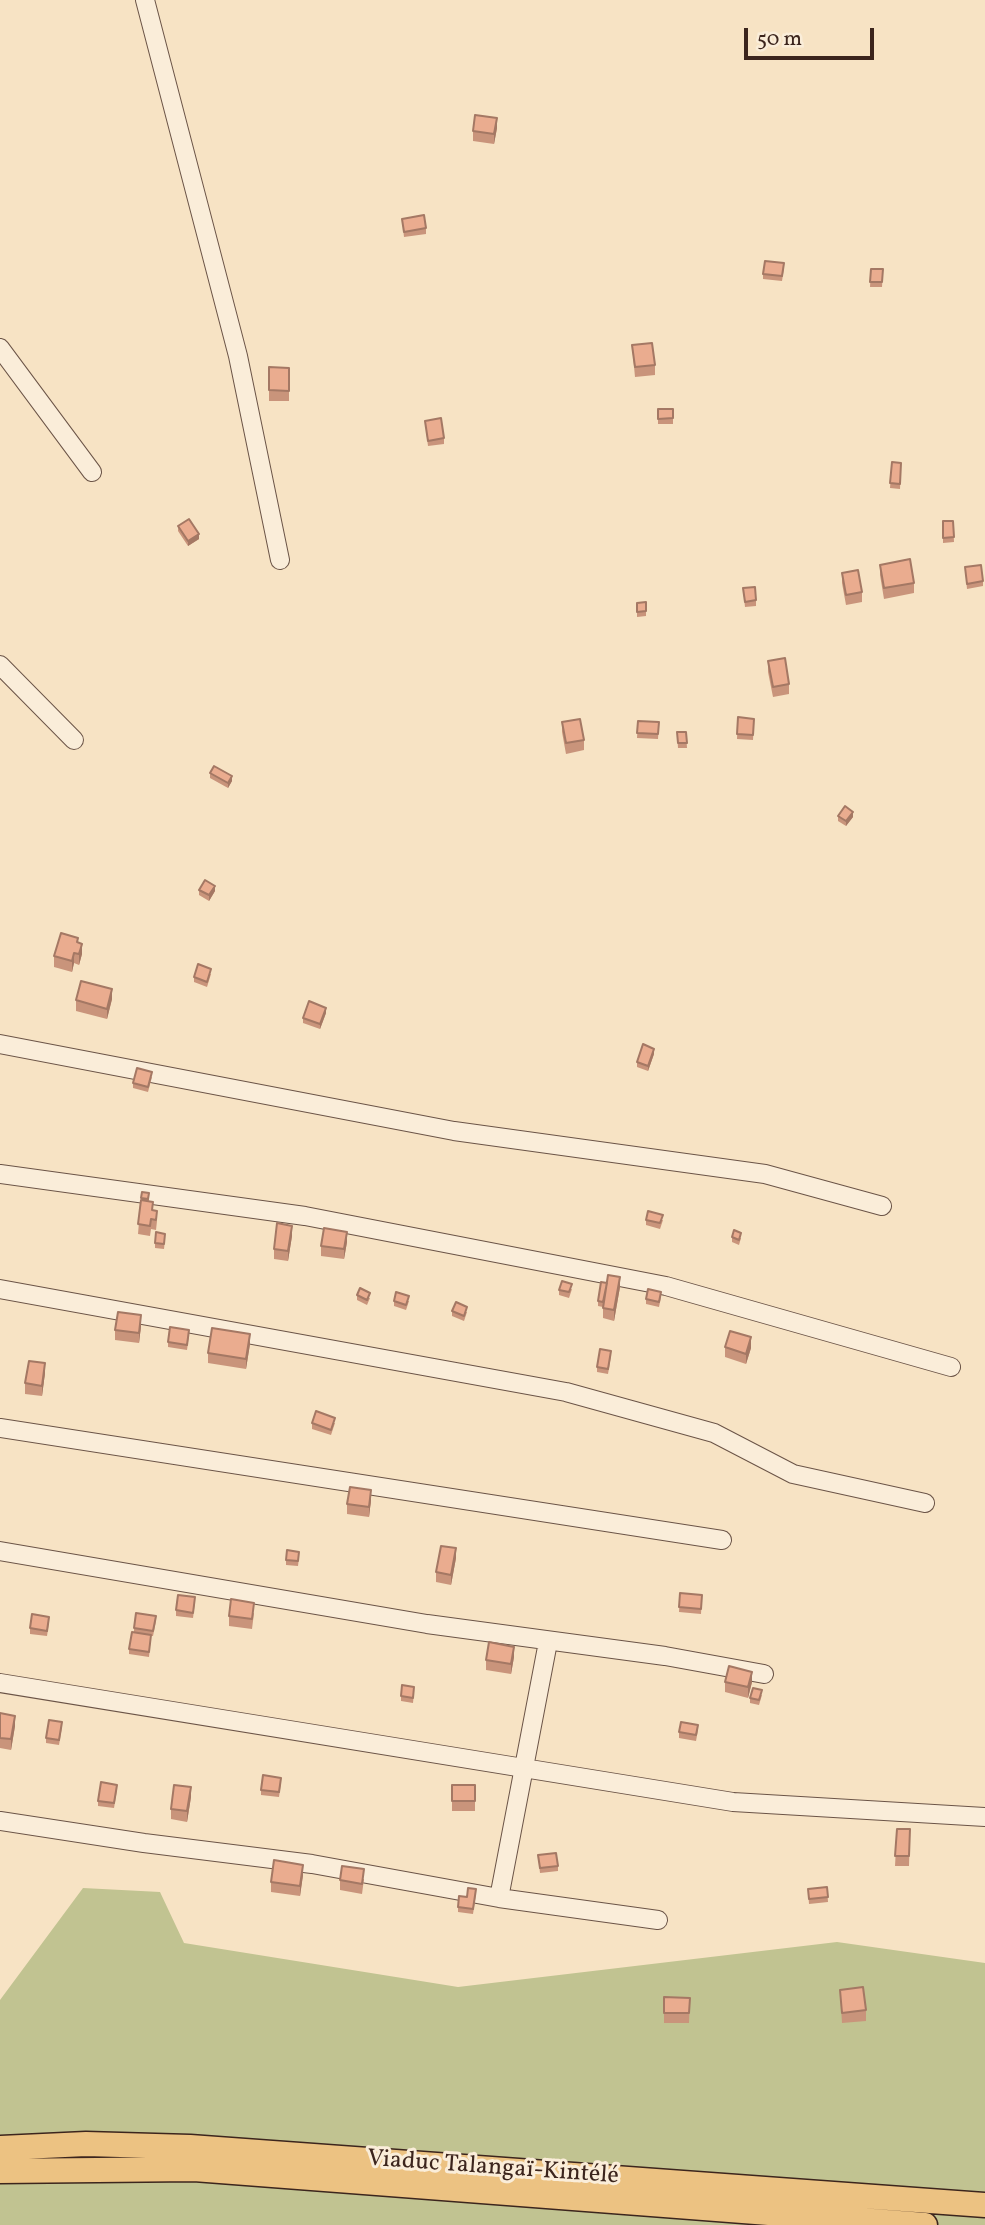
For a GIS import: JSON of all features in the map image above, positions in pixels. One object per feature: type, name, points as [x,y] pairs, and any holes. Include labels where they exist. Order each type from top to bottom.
[{"type":"highway","name":"Viaduc Talangaï-Kintélé","points":[[0,2148],[86,2144],[190,2147],[985,2205]]},
{"type":"highway","name":"Viaduc Talangaï-Kintélé","points":[[0,2171],[194,2169],[925,2225]]},
{"type":"street","points":[[145,0],[238,356],[280,561]]},
{"type":"street","points":[[0,348],[92,472]]},
{"type":"street","points":[[0,666],[74,740]]},
{"type":"street","points":[[0,1044],[454,1131],[765,1174],[881,1206]]},
{"type":"street","points":[[0,1174],[305,1216],[666,1286],[951,1367]]},
{"type":"street","points":[[0,1289],[578,1395],[714,1433],[802,1477],[925,1503]]},
{"type":"street","points":[[0,1428],[722,1540]]},
{"type":"street","points":[[0,1551],[548,1642],[665,1656],[764,1674]]},
{"type":"street","points":[[499,1898],[548,1642]]},
{"type":"street","points":[[0,1683],[733,1802],[985,1817]]},
{"type":"street","points":[[0,1821],[144,1843],[312,1864],[499,1898],[658,1920]]},
{"type":"green space","points":[[83,1888],[160,1892],[184,1943],[458,1987],[837,1942],[985,1963],[985,2225],[0,2225],[0,2000]]},
{"type":"building","points":[[475,115],[497,118],[494,134],[473,131]]},
{"type":"building","points":[[424,215],[426,228],[404,232],[402,219]]},
{"type":"building","points":[[765,261],[784,263],[782,276],[763,274]]},
{"type":"building","points":[[871,269],[883,269],[882,282],[870,282]]},
{"type":"building","points":[[652,343],[655,365],[635,367],[632,345]]},
{"type":"building","points":[[269,367],[289,368],[289,391],[269,390]]},
{"type":"building","points":[[658,409],[673,409],[673,418],[658,419]]},
{"type":"building","points":[[441,418],[444,438],[428,441],[425,421]]},
{"type":"building","points":[[892,462],[901,463],[900,484],[890,483]]},
{"type":"building","points":[[189,519],[199,534],[188,541],[178,526]]},
{"type":"building","points":[[943,521],[953,521],[954,537],[943,538]]},
{"type":"building","points":[[910,559],[914,583],[884,588],[880,565]]},
{"type":"building","points":[[981,565],[983,581],[967,584],[965,567]]},
{"type":"building","points":[[858,570],[862,592],[846,595],[842,573]]},
{"type":"building","points":[[755,587],[756,600],[745,602],[743,588]]},
{"type":"building","points":[[646,602],[646,611],[637,612],[637,603]]},
{"type":"building","points":[[785,658],[789,684],[773,687],[768,661]]},
{"type":"building","points":[[738,717],[754,719],[753,735],[737,734]]},
{"type":"building","points":[[580,719],[584,740],[566,743],[562,722]]},
{"type":"building","points":[[638,721],[659,722],[658,734],[637,733]]},
{"type":"building","points":[[677,732],[686,732],[687,743],[678,743]]},
{"type":"building","points":[[214,766],[232,776],[228,783],[210,773]]},
{"type":"building","points":[[845,806],[853,812],[846,821],[838,816]]},
{"type":"building","points":[[205,880],[215,886],[209,895],[199,890]]},
{"type":"building","points":[[61,933],[78,938],[77,942],[82,944],[79,954],[74,953],[72,961],[54,956]]},
{"type":"building","points":[[198,964],[211,969],[207,982],[194,977]]},
{"type":"building","points":[[81,981],[112,989],[107,1009],[76,1000]]},
{"type":"building","points":[[309,1001],[326,1008],[320,1024],[303,1018]]},
{"type":"building","points":[[643,1044],[654,1049],[648,1066],[637,1062]]},
{"type":"building","points":[[137,1068],[152,1072],[148,1087],[133,1083]]},
{"type":"building","points":[[142,1192],[149,1193],[148,1199],[141,1198]]},
{"type":"building","points":[[141,1200],[153,1202],[152,1210],[157,1211],[156,1220],[151,1219],[150,1226],[138,1224]]},
{"type":"building","points":[[648,1211],[663,1215],[660,1223],[646,1220]]},
{"type":"building","points":[[277,1223],[292,1226],[288,1251],[274,1249]]},
{"type":"building","points":[[324,1228],[347,1232],[344,1249],[321,1246]]},
{"type":"building","points":[[734,1230],[741,1233],[739,1240],[732,1237]]},
{"type":"building","points":[[156,1232],[165,1234],[164,1244],[155,1243]]},
{"type":"building","points":[[608,1275],[620,1277],[614,1310],[603,1308]]},
{"type":"building","points":[[562,1281],[572,1284],[569,1292],[559,1290]]},
{"type":"building","points":[[601,1282],[607,1283],[603,1302],[598,1301]]},
{"type":"building","points":[[360,1288],[370,1293],[367,1300],[357,1295]]},
{"type":"building","points":[[648,1289],[661,1292],[659,1302],[646,1299]]},
{"type":"building","points":[[396,1292],[409,1296],[406,1305],[394,1301]]},
{"type":"building","points":[[456,1302],[467,1307],[464,1316],[452,1311]]},
{"type":"building","points":[[118,1312],[141,1315],[139,1333],[115,1330]]},
{"type":"building","points":[[170,1327],[189,1330],[187,1345],[168,1342]]},
{"type":"building","points":[[212,1328],[250,1334],[246,1359],[208,1353]]},
{"type":"building","points":[[730,1331],[751,1337],[746,1354],[725,1347]]},
{"type":"building","points":[[600,1349],[611,1351],[608,1369],[597,1367]]},
{"type":"building","points":[[29,1361],[45,1363],[42,1386],[25,1383]]},
{"type":"building","points":[[316,1411],[335,1418],[331,1430],[312,1423]]},
{"type":"building","points":[[350,1487],[371,1490],[369,1507],[347,1504]]},
{"type":"building","points":[[441,1546],[456,1548],[451,1575],[436,1572]]},
{"type":"building","points":[[287,1550],[299,1552],[298,1561],[286,1560]]},
{"type":"building","points":[[680,1593],[702,1595],[701,1609],[679,1607]]},
{"type":"building","points":[[178,1595],[195,1597],[193,1613],[176,1610]]},
{"type":"building","points":[[231,1599],[254,1603],[252,1619],[229,1616]]},
{"type":"building","points":[[136,1613],[156,1616],[153,1631],[134,1628]]},
{"type":"building","points":[[32,1614],[49,1617],[47,1631],[30,1628]]},
{"type":"building","points":[[132,1632],[151,1635],[149,1652],[129,1649]]},
{"type":"building","points":[[489,1642],[514,1647],[511,1664],[486,1660]]},
{"type":"building","points":[[729,1666],[752,1672],[748,1687],[725,1682]]},
{"type":"building","points":[[402,1685],[414,1687],[413,1698],[401,1696]]},
{"type":"building","points":[[753,1688],[762,1690],[759,1700],[750,1698]]},
{"type":"building","points":[[0,1713],[15,1716],[11,1739],[0,1738]]},
{"type":"building","points":[[49,1720],[62,1722],[59,1740],[46,1738]]},
{"type":"building","points":[[681,1722],[698,1725],[696,1735],[679,1732]]},
{"type":"building","points":[[263,1775],[281,1778],[279,1792],[261,1790]]},
{"type":"building","points":[[101,1782],[117,1785],[114,1803],[98,1801]]},
{"type":"building","points":[[174,1785],[191,1787],[187,1811],[171,1809]]},
{"type":"building","points":[[452,1785],[475,1785],[475,1801],[452,1801]]},
{"type":"building","points":[[897,1829],[910,1829],[909,1856],[895,1856]]},
{"type":"building","points":[[556,1853],[558,1866],[540,1868],[538,1855]]},
{"type":"building","points":[[274,1860],[303,1865],[300,1886],[271,1882]]},
{"type":"building","points":[[342,1866],[364,1869],[362,1884],[340,1880]]},
{"type":"building","points":[[827,1887],[828,1897],[809,1899],[808,1889]]},
{"type":"building","points":[[468,1888],[476,1889],[473,1909],[458,1907],[459,1896],[467,1897]]},
{"type":"building","points":[[863,1987],[866,2010],[842,2013],[840,1990]]},
{"type":"building","points":[[664,1997],[690,1998],[689,2013],[664,2013]]}]
